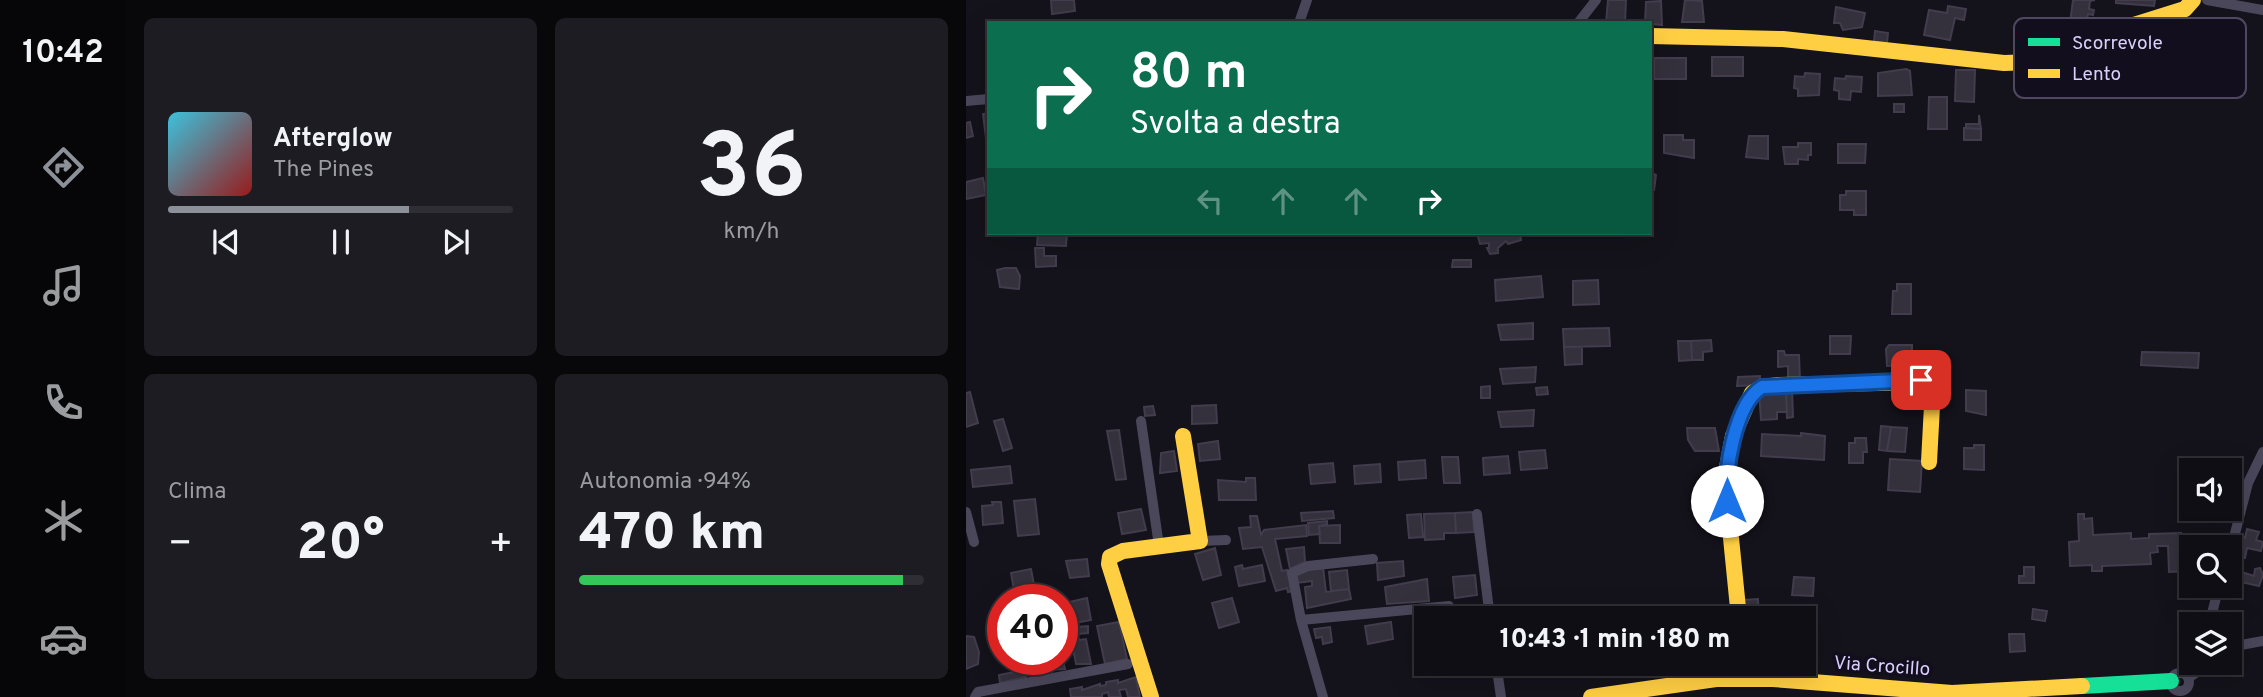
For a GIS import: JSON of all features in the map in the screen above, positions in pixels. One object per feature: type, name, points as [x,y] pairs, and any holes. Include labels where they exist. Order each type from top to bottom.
[{"type":"street","points":[[1300,21],[1307,0]]},
{"type":"street","points":[[1580,21],[1596,0]]},
{"type":"street","points":[[2156,18],[2185,9],[2193,0]]},
{"type":"street","points":[[2207,0],[2263,10]]},
{"type":"street","points":[[1652,36],[1714,34],[1783,37],[2014,63]]},
{"type":"street","points":[[966,102],[987,99]]},
{"type":"street","points":[[1738,606],[1725,478],[1733,436],[1752,393],[1762,387],[1779,385],[1928,382],[1933,387],[1930,463]]},
{"type":"street","points":[[1141,421],[1159,546]]},
{"type":"street","points":[[1184,436],[1200,541]]},
{"type":"street","points":[[2235,535],[2248,483],[2263,452]]},
{"type":"street","points":[[966,512],[974,542]]},
{"type":"street","points":[[1477,514],[1488,606]]},
{"type":"street","points":[[1151,697],[1109,564],[1110,557],[1123,551],[1226,540]]},
{"type":"street","points":[[1323,697],[1292,578],[1295,570],[1308,566],[1373,559]]},
{"type":"street","points":[[1301,620],[1414,609]]},
{"type":"street","points":[[2242,645],[2263,641]]},
{"type":"street","points":[[975,697],[978,692],[1128,664]]},
{"type":"street","points":[[1498,676],[1501,697]]},
{"type":"street","name":"Via Crocillo","points":[[1591,697],[1728,676]]},
{"type":"street","name":"Via Crocillo","points":[[1791,676],[1952,693],[2178,690]]},
{"type":"building","points":[[1051,0],[1074,0],[1075,11],[1052,14]]},
{"type":"building","points":[[1608,0],[1626,0],[1625,21],[1606,21]]},
{"type":"building","points":[[1685,0],[1702,1],[1704,22],[1682,22]]},
{"type":"building","points":[[2073,0],[2095,0],[2090,1],[2089,9],[2094,10],[2093,15],[2088,14],[2088,18],[2071,18]]},
{"type":"building","points":[[2116,0],[2155,0],[2154,6],[2116,3]]},
{"type":"building","points":[[1661,1],[1662,25],[1645,21],[1646,2]]},
{"type":"building","points":[[1948,6],[1966,9],[1964,20],[1955,18],[1950,40],[1924,35],[1929,10],[1947,13]]},
{"type":"building","points":[[1836,7],[1865,13],[1862,27],[1843,30],[1840,23],[1834,23]]},
{"type":"building","points":[[1875,31],[1888,33],[1887,43],[1874,42]]},
{"type":"building","points":[[1712,57],[1743,57],[1743,76],[1712,76]]},
{"type":"building","points":[[1654,58],[1686,58],[1686,79],[1654,79]]},
{"type":"building","points":[[1906,69],[1910,71],[1912,95],[1878,96],[1878,73]]},
{"type":"building","points":[[1956,70],[1975,70],[1974,102],[1955,101]]},
{"type":"building","points":[[1805,73],[1820,74],[1819,95],[1798,96],[1798,89],[1794,88],[1795,76],[1804,77]]},
{"type":"building","points":[[1846,76],[1862,77],[1861,92],[1851,91],[1850,100],[1839,99],[1839,91],[1834,90],[1835,78],[1845,79]]},
{"type":"building","points":[[1929,97],[1947,97],[1947,129],[1928,129]]},
{"type":"building","points":[[1894,104],[1904,104],[1904,112],[1894,112]]},
{"type":"building","points":[[987,113],[987,138],[986,138],[983,114]]},
{"type":"building","points":[[1979,115],[1981,129],[1966,128],[1966,124],[1979,124]]},
{"type":"building","points":[[970,122],[973,136],[966,138],[966,123]]},
{"type":"building","points":[[1964,128],[1981,129],[1981,140],[1964,140]]},
{"type":"building","points":[[1664,135],[1683,135],[1683,140],[1694,140],[1694,158],[1664,153]]},
{"type":"building","points":[[1749,136],[1768,136],[1768,159],[1746,157]]},
{"type":"building","points":[[1798,143],[1811,143],[1808,160],[1798,159],[1798,164],[1785,164],[1783,147],[1798,147]]},
{"type":"building","points":[[1838,144],[1866,144],[1865,163],[1838,163]]},
{"type":"building","points":[[1652,173],[1656,175],[1652,190]]},
{"type":"building","points":[[983,178],[986,195],[966,199],[966,182]]},
{"type":"building","points":[[1846,191],[1866,191],[1866,215],[1854,215],[1854,210],[1840,210],[1840,195],[1846,195]]},
{"type":"building","points":[[1038,235],[1067,235],[1066,246],[1037,245]]},
{"type":"building","points":[[1478,235],[1520,235],[1521,240],[1508,244],[1506,241],[1498,248],[1498,253],[1490,254],[1487,248],[1489,243],[1480,244]]},
{"type":"building","points":[[1035,248],[1044,248],[1044,256],[1056,256],[1056,266],[1036,267]]},
{"type":"building","points":[[1453,260],[1471,260],[1471,267],[1452,267]]},
{"type":"building","points":[[1016,268],[1020,276],[1019,289],[1000,287],[997,270]]},
{"type":"building","points":[[1541,276],[1543,297],[1496,301],[1495,280]]},
{"type":"building","points":[[1598,280],[1599,304],[1573,305],[1573,281]]},
{"type":"building","points":[[1897,284],[1911,284],[1911,314],[1892,314],[1893,291],[1897,291]]},
{"type":"building","points":[[1533,323],[1533,339],[1501,340],[1498,325]]},
{"type":"building","points":[[1609,328],[1610,346],[1564,347],[1563,329]]},
{"type":"building","points":[[1830,336],[1851,336],[1850,354],[1830,354]]},
{"type":"building","points":[[1711,340],[1712,351],[1703,352],[1703,360],[1692,360],[1691,341]]},
{"type":"building","points":[[1678,341],[1691,341],[1692,360],[1679,361]]},
{"type":"building","points":[[1889,345],[1912,345],[1912,365],[1887,366],[1886,349]]},
{"type":"building","points":[[1564,347],[1582,347],[1582,364],[1565,365]]},
{"type":"building","points":[[1778,351],[1784,351],[1785,355],[1799,355],[1800,381],[1788,381],[1788,366],[1778,367]]},
{"type":"building","points":[[2142,352],[2199,353],[2198,368],[2141,365]]},
{"type":"building","points":[[1536,367],[1535,382],[1503,384],[1500,369]]},
{"type":"building","points":[[1760,376],[1760,385],[1737,386],[1738,377]]},
{"type":"building","points":[[1490,386],[1490,398],[1481,398],[1481,387]]},
{"type":"building","points":[[1547,387],[1548,394],[1537,395],[1536,388]]},
{"type":"building","points":[[1786,390],[1787,412],[1777,412],[1777,419],[1761,420],[1759,391]]},
{"type":"building","points":[[1792,390],[1793,417],[1787,418],[1786,391]]},
{"type":"building","points":[[1966,390],[1986,391],[1986,415],[1966,411]]},
{"type":"building","points":[[970,392],[978,423],[966,427],[966,393]]},
{"type":"building","points":[[1216,405],[1217,423],[1192,424],[1192,406]]},
{"type":"building","points":[[1153,406],[1155,415],[1145,416],[1144,407]]},
{"type":"building","points":[[1534,410],[1533,426],[1501,427],[1498,412]]},
{"type":"building","points":[[1003,419],[1012,448],[1003,451],[994,421]]},
{"type":"building","points":[[1881,426],[1891,427],[1887,451],[1879,450]]},
{"type":"building","points":[[1891,427],[1907,428],[1905,452],[1887,451]]},
{"type":"building","points":[[1687,428],[1715,428],[1719,451],[1695,451],[1688,440]]},
{"type":"building","points":[[1119,430],[1126,479],[1116,480],[1107,431]]},
{"type":"building","points":[[1801,433],[1825,436],[1824,460],[1761,456],[1762,434],[1801,436]]},
{"type":"building","points":[[1855,438],[1866,438],[1867,452],[1863,452],[1863,463],[1849,463],[1849,443],[1855,443]]},
{"type":"building","points":[[1218,441],[1220,459],[1200,461],[1198,444]]},
{"type":"building","points":[[1974,445],[1984,445],[1984,470],[1964,469],[1964,448],[1974,448]]},
{"type":"building","points":[[1545,450],[1547,468],[1521,470],[1519,452]]},
{"type":"building","points":[[1174,451],[1177,471],[1160,473],[1161,453]]},
{"type":"building","points":[[1508,456],[1510,473],[1484,475],[1483,458]]},
{"type":"building","points":[[1442,457],[1458,457],[1460,483],[1444,483]]},
{"type":"building","points":[[1890,459],[1922,461],[1920,492],[1888,490]]},
{"type":"building","points":[[1425,460],[1426,478],[1399,480],[1398,462]]},
{"type":"building","points":[[1333,463],[1335,482],[1311,484],[1309,465]]},
{"type":"building","points":[[1380,464],[1381,482],[1355,484],[1354,466]]},
{"type":"building","points":[[1010,466],[1012,483],[973,487],[971,470]]},
{"type":"building","points":[[1246,478],[1255,478],[1256,500],[1219,500],[1218,480],[1246,482]]},
{"type":"building","points":[[1035,499],[1039,534],[1018,536],[1014,501]]},
{"type":"building","points":[[992,502],[1001,502],[1003,523],[983,525],[982,506],[993,505]]},
{"type":"building","points":[[1141,509],[1146,530],[1122,534],[1118,513]]},
{"type":"building","points":[[1333,511],[1334,518],[1302,521],[1301,513]]},
{"type":"building","points":[[1473,512],[1474,532],[1456,533],[1455,513]]},
{"type":"building","points":[[1455,513],[1456,533],[1444,533],[1444,539],[1425,540],[1424,514]]},
{"type":"building","points":[[1421,514],[1423,537],[1409,538],[1407,515]]},
{"type":"building","points":[[2078,514],[2084,514],[2084,519],[2092,518],[2093,535],[2131,533],[2131,539],[2149,538],[2149,534],[2181,533],[2179,571],[2169,572],[2168,546],[2157,546],[2158,552],[2150,553],[2151,564],[2102,566],[2102,571],[2092,571],[2092,565],[2070,566],[2069,542],[2079,541]]},
{"type":"building","points":[[1250,516],[1257,516],[1261,535],[1264,530],[1306,525],[1307,536],[1275,539],[1282,571],[1287,570],[1294,591],[1288,592],[1287,588],[1276,591],[1262,547],[1243,549],[1239,528],[1251,527]]},
{"type":"building","points":[[1327,521],[1327,525],[1319,526],[1320,534],[1309,535],[1308,523]]},
{"type":"building","points":[[1340,525],[1340,543],[1320,543],[1319,526]]},
{"type":"building","points":[[2247,529],[2259,532],[2256,540],[2263,542],[2261,551],[2247,548],[2245,558],[2242,557],[2242,537],[2245,538]]},
{"type":"building","points":[[1304,547],[1305,562],[1290,569],[1286,549]]},
{"type":"building","points":[[1215,548],[1221,575],[1203,580],[1195,554]]},
{"type":"building","points":[[1087,559],[1089,576],[1070,578],[1066,561]]},
{"type":"building","points":[[1403,561],[1404,576],[1378,580],[1377,563]]},
{"type":"building","points":[[1242,565],[1243,569],[1262,565],[1265,581],[1239,586],[1235,567]]},
{"type":"building","points":[[1323,567],[1326,592],[1349,589],[1351,599],[1307,608],[1305,587],[1312,586],[1312,581],[1297,583],[1295,573]]},
{"type":"building","points":[[2024,567],[2034,567],[2034,583],[2019,583],[2019,576],[2024,576]]},
{"type":"building","points":[[2260,568],[2263,575],[2259,586],[2242,582],[2242,572],[2254,576],[2255,569]]},
{"type":"building","points":[[1031,569],[1034,584],[1013,584],[1011,573]]},
{"type":"building","points":[[1347,570],[1349,589],[1331,591],[1329,572]]},
{"type":"building","points":[[1475,575],[1477,595],[1455,598],[1453,577]]},
{"type":"building","points":[[1794,577],[1814,578],[1813,596],[1792,595]]},
{"type":"building","points":[[1427,579],[1429,601],[1387,604],[1385,587]]},
{"type":"building","points":[[1087,598],[1091,620],[1078,622],[1078,600]]},
{"type":"building","points":[[1232,598],[1239,622],[1219,628],[1212,603]]},
{"type":"building","points":[[1758,599],[1758,606],[1745,606],[1744,600]]},
{"type":"building","points":[[2033,609],[2047,611],[2045,621],[2032,619]]},
{"type":"building","points":[[1119,622],[1127,659],[1105,664],[1097,626]]},
{"type":"building","points":[[1391,622],[1393,639],[1368,644],[1365,626]]},
{"type":"building","points":[[1088,626],[1088,633],[1078,634],[1078,627]]},
{"type":"building","points":[[1330,627],[1332,642],[1323,644],[1322,637],[1316,638],[1314,629]]},
{"type":"building","points":[[2009,634],[2024,634],[2025,651],[2010,652]]},
{"type":"building","points":[[966,636],[974,637],[979,652],[978,664],[966,669]]},
{"type":"building","points":[[1078,636],[1079,640],[1086,639],[1091,664],[1078,664]]},
{"type":"building","points":[[999,675],[1026,675],[1026,677],[1000,683]]},
{"type":"building","points":[[1136,677],[1140,697],[1128,697],[1126,689],[1119,690],[1121,697],[1109,697],[1108,692],[1102,694],[1102,697],[1071,697],[1070,689],[1082,687],[1082,690],[1100,684],[1106,685],[1106,682],[1118,680],[1118,683]]},
{"type":"traffic: fast","points":[[2082,686],[2171,681]]},
{"type":"traffic: slow","points":[[2156,18],[2185,9],[2193,0]]},
{"type":"traffic: slow","points":[[1652,36],[1783,39],[2014,63]]},
{"type":"traffic: slow","points":[[1738,606],[1725,478],[1733,436],[1752,393],[1762,387],[1779,385],[1928,382],[1933,387],[1929,462]]},
{"type":"traffic: slow","points":[[1151,697],[1109,564],[1110,557],[1123,551],[1200,541],[1183,436]]},
{"type":"traffic: slow","points":[[1591,697],[1716,679],[1773,679],[1952,693],[2082,686]]},
{"type":"route","points":[[1727,501],[1725,478],[1733,436],[1752,393],[1762,387],[1779,385],[1921,380]]}]
